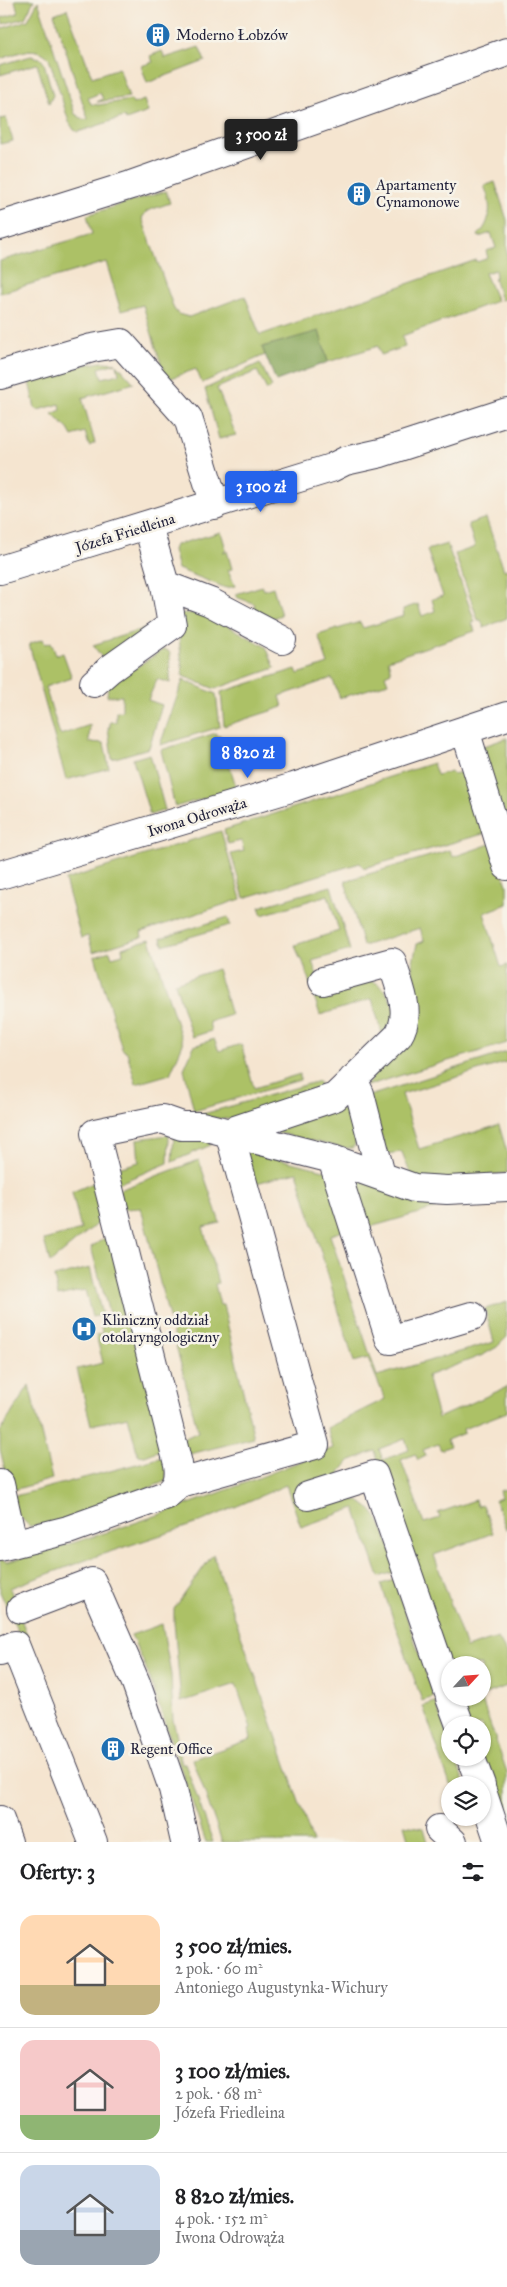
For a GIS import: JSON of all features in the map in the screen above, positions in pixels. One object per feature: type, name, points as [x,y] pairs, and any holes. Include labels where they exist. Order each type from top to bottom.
[{"type":"street","points":[[0,226],[131,185],[507,52]]},
{"type":"street","points":[[0,374],[92,348],[121,343],[188,418],[215,505]]},
{"type":"street","name":"Józefa Friedleina","points":[[0,570],[148,526],[331,468],[345,461],[381,453],[507,412]]},
{"type":"street","points":[[94,683],[110,669],[172,626],[165,585],[148,526]]},
{"type":"street","points":[[165,585],[210,602],[282,640]]},
{"type":"street","name":"Iwona Odrowąża","points":[[0,875],[233,806],[507,716]]},
{"type":"street","points":[[465,730],[507,866]]},
{"type":"street","points":[[230,1132],[334,1097],[398,1036],[404,1027],[405,1010],[392,962],[323,981]]},
{"type":"street","points":[[352,1079],[360,1094],[380,1175]]},
{"type":"street","points":[[0,1484],[7,1545],[68,1530],[166,1495],[172,1492],[177,1484],[178,1464],[95,1133],[162,1119],[182,1126],[202,1126],[230,1132],[332,1159],[414,1188],[454,1190],[507,1187]]},
{"type":"street","points":[[177,1484],[315,1445],[230,1132]]},
{"type":"street","points":[[332,1159],[390,1340],[472,1316]]},
{"type":"street","points":[[308,1496],[374,1475],[441,1671]]},
{"type":"street","points":[[21,1609],[92,1582],[136,1683],[174,1789],[185,1842]]},
{"type":"street","points":[[0,1651],[15,1645],[93,1842]]},
{"type":"street","points":[[491,1818],[499,1842]]},
{"type":"street","points":[[0,1820],[8,1842]]},
{"type":"green space","points":[[15,0],[34,0],[25,18],[3,24],[1,18],[18,13]]},
{"type":"green space","points":[[38,1],[75,114],[84,120],[88,119],[54,14],[67,9],[92,77],[119,68],[129,97],[97,102],[103,99],[100,93],[88,98],[91,104],[98,105],[131,100],[133,104],[144,100],[148,112],[126,120],[124,117],[78,132],[74,130],[69,122],[49,58],[38,51],[32,50],[0,59],[0,29],[28,20]]},
{"type":"green space","points":[[199,47],[205,61],[147,83],[141,66],[153,62],[150,56],[162,51],[165,58]]},
{"type":"green space","points":[[31,56],[40,58],[44,63],[53,95],[49,104],[37,64],[0,75],[0,65]]},
{"type":"green space","points":[[6,118],[13,141],[0,144],[0,119]]},
{"type":"green space","points":[[495,182],[507,220],[507,298],[501,300],[494,278],[496,277],[495,270],[485,273],[497,301],[402,336],[405,347],[381,355],[378,346],[328,362],[319,332],[262,347],[265,355],[202,383],[196,369],[166,380],[143,305],[121,311],[106,262],[0,293],[0,261],[92,234],[87,215],[166,191],[170,203],[147,211],[142,218],[174,309],[178,314],[189,317],[245,296],[260,335],[476,260],[477,262],[488,258],[486,251],[496,248],[491,233],[479,237],[478,235],[486,224],[489,212],[487,192],[484,186]]},
{"type":"green space","points":[[319,331],[328,362],[276,381],[262,347]]},
{"type":"green space","points":[[102,362],[116,363],[99,368],[102,378],[119,374],[117,364],[134,383],[82,398],[95,443],[89,446],[85,432],[72,436],[68,429],[52,414],[61,410],[60,404],[38,410],[35,408],[29,382],[84,365]]},
{"type":"green space","points":[[260,363],[272,387],[267,390],[257,371],[217,388],[236,435],[219,439],[205,389]]},
{"type":"green space","points":[[486,518],[504,570],[507,569],[507,618],[484,628],[481,620],[478,620],[455,554],[475,547],[468,524]]},
{"type":"green space","points":[[221,532],[226,549],[223,552],[227,551],[232,569],[228,570],[235,586],[226,588],[178,569],[173,550],[175,545]]},
{"type":"green space","points":[[447,544],[475,622],[472,623],[475,631],[388,660],[391,672],[385,675],[388,683],[340,698],[332,678],[280,696],[283,707],[224,726],[221,692],[296,669],[298,674],[328,664],[318,635],[360,622],[363,628],[404,616],[403,609],[418,604],[422,616],[435,611],[432,599],[443,596],[427,550]]},
{"type":"green space","points":[[262,586],[264,590],[273,587],[281,615],[270,619],[253,611],[255,604],[236,597],[236,594]]},
{"type":"green space","points":[[181,614],[209,615],[266,647],[275,668],[215,689],[183,676],[177,618]]},
{"type":"green space","points":[[150,627],[106,663],[93,645]]},
{"type":"green space","points":[[43,639],[45,644],[51,642],[56,655],[63,653],[72,678],[45,687],[60,735],[90,725],[89,742],[104,743],[109,768],[66,780],[29,644]]},
{"type":"green space","points":[[164,649],[170,652],[170,683],[157,679],[148,700],[162,705],[149,748],[112,759],[108,727],[110,727],[110,722],[116,722],[116,712],[122,711],[122,696],[107,696],[108,686]]},
{"type":"green space","points":[[183,680],[216,694],[220,727],[160,745]]},
{"type":"green space","points":[[216,733],[217,736],[220,736],[236,786],[235,789],[175,807],[161,750]]},
{"type":"green space","points":[[507,738],[507,845],[481,747]]},
{"type":"green space","points":[[150,754],[165,810],[150,815],[133,759]]},
{"type":"green space","points":[[433,763],[437,775],[451,771],[453,774],[472,770],[490,832],[364,868],[360,863],[244,898],[231,854],[244,851],[241,841],[228,844],[224,830]]},
{"type":"green space","points":[[221,831],[241,899],[141,932],[142,937],[93,952],[88,936],[81,938],[65,880]]},
{"type":"green space","points":[[493,843],[507,885],[507,904],[484,913],[501,967],[507,965],[507,1043],[366,1086],[414,1020],[412,966],[417,944],[424,941],[420,928],[363,946],[345,881],[450,850],[453,857]]},
{"type":"green space","points":[[331,886],[350,950],[312,961],[322,990],[350,983],[371,981],[379,984],[386,991],[398,1020],[383,1037],[372,999],[320,1015],[302,959],[300,959],[295,945],[339,931],[328,895],[262,915],[259,907]]},
{"type":"green space","points":[[228,917],[230,925],[163,945],[161,938]]},
{"type":"green space","points":[[150,939],[183,1044],[170,1074],[136,1084],[127,1052],[122,1049],[95,956],[110,951],[112,957],[123,954],[122,948]]},
{"type":"green space","points":[[217,969],[231,1015],[209,1022],[211,1031],[192,1037],[175,983]]},
{"type":"green space","points":[[214,1039],[219,1051],[241,1044],[254,1088],[300,1074],[300,1080],[194,1111],[184,1069],[194,1046]]},
{"type":"green space","points":[[507,1052],[507,1062],[402,1094],[419,1149],[499,1125],[507,1152],[507,1173],[446,1180],[412,1178],[402,1152],[387,1154],[369,1096]]},
{"type":"green space","points":[[319,1081],[321,1092],[237,1120],[196,1116]]},
{"type":"green space","points":[[337,1108],[353,1113],[360,1134],[353,1148],[343,1148],[276,1131]]},
{"type":"green space","points":[[169,1135],[168,1163],[117,1184],[114,1169],[139,1162],[137,1139]]},
{"type":"green space","points":[[174,1135],[208,1140],[211,1145],[172,1162]]},
{"type":"green space","points":[[246,1151],[328,1171],[346,1230],[330,1235],[377,1376],[494,1342],[485,1309],[507,1302],[507,1337],[497,1347],[483,1355],[427,1376],[438,1418],[507,1387],[507,1412],[463,1429],[464,1433],[447,1440],[450,1446],[441,1450],[438,1444],[423,1450],[426,1456],[418,1460],[415,1454],[401,1460],[424,1523],[440,1518],[438,1513],[475,1500],[477,1506],[483,1505],[493,1533],[434,1555],[466,1648],[498,1638],[507,1653],[507,1686],[491,1692],[491,1656],[445,1656],[375,1451],[349,1461],[340,1472],[348,1498],[369,1508],[382,1526],[397,1571],[379,1577],[355,1508],[301,1527],[286,1485],[198,1523],[97,1556],[10,1588],[36,1660],[33,1661],[24,1646],[0,1592],[0,1559],[7,1562],[90,1538],[253,1480],[333,1448],[327,1428],[385,1399],[368,1358],[354,1362],[297,1172],[253,1184]],"holes":[[[405,1439],[409,1450],[383,1460],[379,1449]]]},
{"type":"green space","points":[[199,1160],[220,1223],[203,1227],[218,1283],[215,1284],[220,1305],[223,1305],[254,1438],[186,1455],[181,1440],[198,1432],[141,1208],[124,1209],[119,1190]]},
{"type":"green space","points":[[352,1179],[472,1198],[363,1229]]},
{"type":"green space","points":[[98,1181],[106,1216],[50,1263],[44,1240],[81,1230],[72,1192]]},
{"type":"green space","points":[[111,1234],[131,1313],[110,1317],[91,1247]]},
{"type":"green space","points":[[90,1268],[102,1315],[92,1317],[85,1290],[58,1296],[54,1277]]},
{"type":"green space","points":[[133,1319],[165,1448],[145,1456],[138,1455],[128,1417],[91,1425],[77,1369],[103,1363],[96,1335],[102,1334],[101,1327]]},
{"type":"green space","points":[[29,1385],[52,1479],[10,1491],[0,1449],[0,1432]]},
{"type":"green space","points":[[167,1456],[166,1481],[68,1522],[29,1526],[17,1514],[11,1497]]},
{"type":"green space","points":[[507,1489],[506,1529],[495,1500],[501,1498],[499,1491]]},
{"type":"green space","points":[[213,1554],[313,1842],[222,1842],[193,1759],[251,1739],[249,1729],[251,1728],[236,1684],[181,1702],[174,1609]]},
{"type":"green space","points":[[394,1580],[434,1697],[422,1701],[381,1584]]},
{"type":"green space","points":[[162,1624],[171,1675],[173,1720],[180,1750],[178,1751],[182,1763],[185,1763],[213,1842],[206,1842],[146,1668],[131,1635]]},
{"type":"green space","points":[[435,1702],[441,1718],[441,1759],[423,1706]]},
{"type":"green space","points":[[463,1706],[484,1706],[487,1716],[466,1716]]},
{"type":"green space","points":[[491,1726],[507,1772],[507,1836],[491,1786],[491,1776],[488,1776],[485,1766],[491,1766]]},
{"type":"green space","points":[[444,1766],[458,1766],[462,1776],[447,1776]]},
{"type":"green space","points":[[404,1825],[424,1828],[428,1842],[409,1842]]},
{"type":"place","name":"Moderno Łobzów","points":[[158,35]]},
{"type":"place","name":"Apartamenty Cynamonowe","points":[[359,194]]},
{"type":"place","name":"Kliniczny oddział otolaryngologiczny","points":[[84,1329]]},
{"type":"place","name":"Regent Office","points":[[113,1749]]}]
